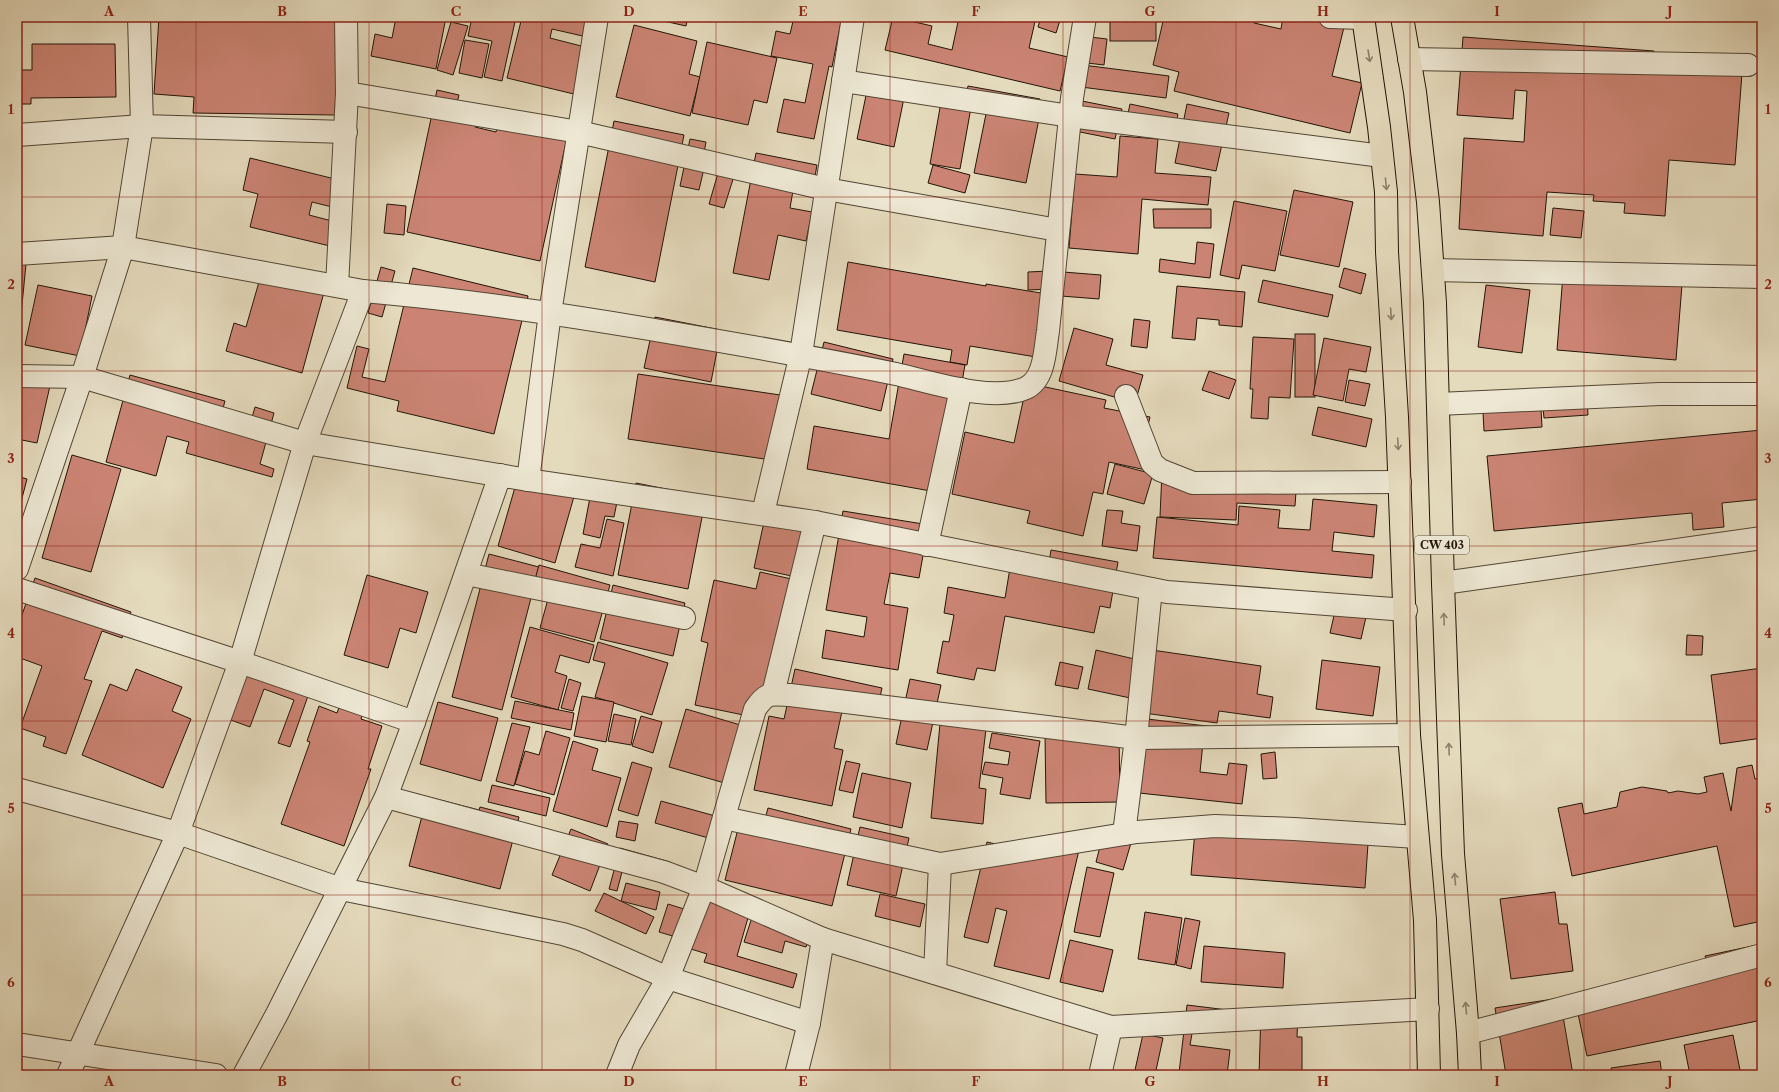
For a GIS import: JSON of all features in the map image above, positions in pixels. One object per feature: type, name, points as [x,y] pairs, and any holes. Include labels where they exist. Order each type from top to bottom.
[{"type":"main road","name":"CW 403","points":[[1402,17],[1415,92],[1428,202],[1436,303],[1443,583],[1453,854],[1468,1033],[1470,1075]]},
{"type":"main road","name":"CW 403","points":[[1363,18],[1386,192],[1387,252],[1400,482],[1410,735],[1416,837],[1425,920],[1429,1075]]},
{"type":"street","points":[[17,569],[82,377],[123,247],[142,126],[139,17]]},
{"type":"street","points":[[337,286],[346,132],[346,17]]},
{"type":"street","points":[[528,480],[550,313],[597,17]]},
{"type":"street","points":[[763,514],[801,354],[853,17]]},
{"type":"street","points":[[17,254],[123,247],[363,291],[408,295],[550,313],[801,354],[961,389],[1002,394],[1026,388],[1034,383],[1039,376],[1048,331],[1070,116],[1085,17]]},
{"type":"street","points":[[1330,17],[1363,18]]},
{"type":"street","points":[[1409,59],[1748,65]]},
{"type":"street","points":[[843,81],[1070,116],[1382,156]]},
{"type":"street","points":[[347,93],[579,132],[826,189],[1058,230]]},
{"type":"street","points":[[17,135],[142,126],[346,132]]},
{"type":"street","points":[[1433,270],[1762,278]]},
{"type":"street","points":[[68,1075],[178,833],[240,662],[305,443],[363,291]]},
{"type":"street","points":[[17,376],[82,377],[305,443],[528,480],[815,522],[1167,592],[1406,610]]},
{"type":"street","points":[[928,545],[961,389]]},
{"type":"street","points":[[1438,404],[1660,394],[1762,394]]},
{"type":"street","points":[[1126,396],[1152,463],[1160,470],[1193,483],[1400,482]]},
{"type":"street","points":[[244,1075],[341,889],[386,797],[414,722],[500,475]]},
{"type":"street","points":[[773,694],[815,522]]},
{"type":"street","points":[[1443,583],[1762,538]]},
{"type":"street","points":[[466,574],[684,618]]},
{"type":"street","points":[[17,589],[240,662],[414,722]]},
{"type":"street","points":[[1124,834],[1136,738],[1151,589]]},
{"type":"street","points":[[617,1075],[629,1045],[668,978],[704,887],[755,709],[763,697],[773,694],[1136,738],[1410,735]]},
{"type":"street","points":[[17,788],[178,833],[341,889],[570,936],[668,978],[809,1023]]},
{"type":"street","points":[[386,797],[664,872],[704,887],[823,939],[1111,1027],[1428,1009]]},
{"type":"street","points":[[724,818],[940,864],[1137,832],[1215,826],[1294,829],[1416,837]]},
{"type":"street","points":[[935,973],[940,864]]},
{"type":"street","points":[[796,1075],[809,1023],[823,939]]},
{"type":"street","points":[[1468,1033],[1762,955]]},
{"type":"street","points":[[1100,1075],[1111,1027]]},
{"type":"street","points":[[17,1044],[216,1075]]},
{"type":"building","points":[[159,17],[341,17],[346,87],[336,86],[335,115],[193,113],[194,97],[154,94]]},
{"type":"building","points":[[396,17],[446,17],[436,69],[371,56],[375,34],[392,38]]},
{"type":"building","points":[[449,17],[468,17],[467,22]]},
{"type":"building","points":[[472,17],[516,17],[502,81],[484,77],[492,41],[468,36]]},
{"type":"building","points":[[522,17],[568,17],[590,22],[587,37],[552,29],[550,38],[589,48],[578,95],[507,78]]},
{"type":"building","points":[[646,17],[688,17],[686,26]]},
{"type":"building","points":[[794,17],[842,17],[832,67],[829,66],[814,139],[777,132],[784,99],[805,103],[813,64],[771,56],[776,31],[790,34]]},
{"type":"building","points":[[893,17],[932,26],[928,44],[952,50],[959,17],[1036,17],[1029,48],[1068,57],[1060,91],[885,50]]},
{"type":"building","points":[[1041,17],[1061,17],[1056,33],[1038,27]]},
{"type":"building","points":[[1110,17],[1156,17],[1156,41],[1110,41]]},
{"type":"building","points":[[1164,17],[1256,17],[1254,23],[1281,29],[1283,17],[1338,17],[1346,19],[1332,76],[1362,83],[1350,133],[1174,91],[1179,72],[1153,65]]},
{"type":"building","points":[[451,22],[468,26],[453,75],[437,70]]},
{"type":"building","points":[[634,25],[697,41],[689,74],[700,77],[690,116],[616,97]]},
{"type":"building","points":[[1090,37],[1107,39],[1104,65],[1087,63]]},
{"type":"building","points":[[1463,37],[1654,51],[1654,53],[1743,60],[1735,165],[1669,160],[1665,216],[1624,213],[1625,203],[1593,201],[1594,195],[1547,192],[1543,236],[1459,229],[1464,138],[1524,142],[1527,91],[1515,90],[1513,119],[1457,115]]},
{"type":"building","points":[[465,40],[489,44],[482,78],[459,73]]},
{"type":"building","points":[[707,42],[777,58],[767,103],[754,100],[748,125],[692,113]]},
{"type":"building","points":[[32,44],[115,44],[116,97],[31,98],[31,104],[17,104],[17,70],[32,70]]},
{"type":"building","points":[[1083,65],[1169,76],[1166,98],[1081,87]]},
{"type":"building","points":[[869,81],[906,88],[894,147],[857,139]]},
{"type":"building","points":[[968,86],[1040,99],[1038,114],[972,102],[960,169],[930,164],[943,91],[966,95]]},
{"type":"building","points":[[437,90],[459,95],[455,110],[478,115],[475,127],[496,132],[501,109],[570,124],[540,261],[407,232]]},
{"type":"building","points":[[1082,101],[1122,109],[1115,139],[1075,131]]},
{"type":"building","points":[[1130,104],[1178,114],[1173,137],[1125,127]]},
{"type":"building","points":[[1187,104],[1229,113],[1216,171],[1175,163]]},
{"type":"building","points":[[987,109],[1039,119],[1026,183],[974,173]]},
{"type":"building","points":[[614,121],[684,135],[655,282],[585,267]]},
{"type":"building","points":[[1120,136],[1158,139],[1155,173],[1211,177],[1208,205],[1142,199],[1138,254],[1069,248],[1075,174],[1117,177]]},
{"type":"building","points":[[690,139],[706,142],[702,163],[705,164],[699,190],[680,186]]},
{"type":"building","points":[[756,153],[817,165],[813,188],[794,185],[790,208],[812,212],[806,241],[778,235],[769,280],[733,273]]},
{"type":"building","points":[[723,156],[739,160],[724,208],[709,204]]},
{"type":"building","points":[[250,158],[339,180],[332,207],[312,202],[309,215],[336,222],[330,246],[250,227],[258,194],[243,190]]},
{"type":"building","points":[[933,165],[970,175],[965,193],[928,183]]},
{"type":"building","points":[[1294,190],[1353,202],[1339,267],[1280,255]]},
{"type":"building","points":[[1234,201],[1287,211],[1275,271],[1242,265],[1239,279],[1220,275]]},
{"type":"building","points":[[387,204],[406,206],[404,235],[384,233]]},
{"type":"building","points":[[1553,208],[1584,211],[1581,238],[1550,235]]},
{"type":"building","points":[[1153,209],[1211,209],[1211,228],[1154,228]]},
{"type":"building","points":[[1197,242],[1214,244],[1210,278],[1159,272],[1160,259],[1195,264]]},
{"type":"building","points":[[848,262],[986,286],[986,284],[1047,294],[1036,357],[970,346],[967,365],[950,362],[952,350],[837,330]]},
{"type":"building","points":[[1564,262],[1683,272],[1676,360],[1557,350]]},
{"type":"building","points":[[17,263],[26,264],[18,346],[17,346]]},
{"type":"building","points":[[381,267],[395,271],[382,317],[368,313]]},
{"type":"building","points":[[263,268],[326,285],[302,373],[226,351],[234,323],[246,327]]},
{"type":"building","points":[[413,268],[528,296],[494,434],[397,411],[399,401],[347,388],[357,346],[369,349],[362,377],[385,382]]},
{"type":"building","points":[[1344,268],[1366,274],[1361,294],[1339,287]]},
{"type":"building","points":[[1048,271],[1049,289],[1028,290],[1028,272]]},
{"type":"building","points":[[1063,272],[1101,275],[1099,299],[1061,296]]},
{"type":"building","points":[[1263,280],[1333,295],[1328,317],[1258,302]]},
{"type":"building","points":[[38,285],[92,296],[80,356],[25,345]]},
{"type":"building","points":[[1486,285],[1530,290],[1522,353],[1478,347]]},
{"type":"building","points":[[1177,286],[1245,292],[1242,327],[1219,325],[1219,320],[1197,318],[1195,340],[1172,338]]},
{"type":"building","points":[[655,317],[721,330],[711,382],[644,368]]},
{"type":"building","points":[[1134,319],[1150,321],[1147,348],[1131,346]]},
{"type":"building","points":[[1074,328],[1113,339],[1106,365],[1143,375],[1135,403],[1059,381]]},
{"type":"building","points":[[1295,334],[1315,334],[1315,397],[1295,397]]},
{"type":"building","points":[[1253,337],[1294,339],[1290,398],[1269,397],[1268,419],[1251,418],[1253,389],[1250,389]]},
{"type":"building","points":[[1324,338],[1371,347],[1366,372],[1349,369],[1343,401],[1313,395]]},
{"type":"building","points":[[824,342],[893,359],[881,411],[811,394]]},
{"type":"building","points":[[904,354],[965,365],[942,493],[807,469],[814,426],[889,439]]},
{"type":"building","points":[[17,369],[52,377],[37,443],[17,439]]},
{"type":"building","points":[[1209,371],[1236,380],[1229,399],[1202,390]]},
{"type":"building","points":[[638,374],[787,396],[778,461],[628,439]]},
{"type":"building","points":[[130,375],[225,401],[222,412],[251,421],[255,407],[274,413],[260,464],[274,469],[272,477],[186,453],[189,442],[167,436],[156,476],[106,462]]},
{"type":"building","points":[[1349,380],[1370,384],[1365,406],[1345,402]]},
{"type":"building","points":[[1027,383],[1106,400],[1104,408],[1150,417],[1145,438],[1146,470],[1109,462],[1103,494],[1093,492],[1083,536],[1027,523],[1030,511],[952,494],[965,432],[1014,443]]},
{"type":"building","points":[[1540,391],[1542,427],[1484,431],[1482,394]]},
{"type":"building","points":[[1587,395],[1588,415],[1544,418],[1542,398]]},
{"type":"building","points":[[1318,407],[1372,419],[1366,447],[1312,435]]},
{"type":"building","points":[[1762,430],[1762,499],[1722,503],[1724,527],[1693,530],[1692,513],[1494,531],[1487,456]]},
{"type":"building","points":[[72,455],[121,469],[91,572],[42,558]]},
{"type":"building","points":[[1115,464],[1153,474],[1144,504],[1107,494]]},
{"type":"building","points":[[520,470],[577,486],[555,563],[498,546]]},
{"type":"building","points":[[1162,471],[1297,477],[1295,506],[1237,503],[1236,520],[1160,517]]},
{"type":"building","points":[[17,476],[27,479],[21,502],[17,501]]},
{"type":"building","points":[[636,483],[706,497],[688,589],[618,575]]},
{"type":"building","points":[[592,487],[619,492],[614,517],[605,516],[600,538],[583,534]]},
{"type":"building","points":[[1313,499],[1377,505],[1374,537],[1334,532],[1332,551],[1374,555],[1372,578],[1153,558],[1157,517],[1238,525],[1239,506],[1280,510],[1278,528],[1310,530]]},
{"type":"building","points":[[767,508],[814,518],[801,578],[754,568]]},
{"type":"building","points":[[1107,510],[1123,511],[1121,523],[1140,526],[1137,551],[1102,546]]},
{"type":"building","points":[[843,511],[923,524],[921,533],[924,550],[919,578],[890,573],[884,604],[908,608],[898,670],[822,658],[826,630],[864,637],[867,617],[826,610]]},
{"type":"building","points":[[607,519],[624,523],[613,576],[575,567],[581,544],[600,548]]},
{"type":"building","points":[[1051,550],[1118,562],[1110,608],[1100,606],[1094,633],[1005,616],[995,671],[977,668],[974,680],[937,673],[943,641],[949,642],[954,615],[944,613],[948,587],[1005,598],[1011,562],[1048,568]]},
{"type":"building","points":[[489,554],[539,567],[502,710],[452,697]]},
{"type":"building","points":[[539,565],[610,585],[594,642],[540,628],[548,599],[531,594]]},
{"type":"building","points":[[760,572],[805,582],[758,718],[695,705],[708,643],[701,641],[714,580],[756,589]]},
{"type":"building","points":[[367,575],[428,592],[416,633],[400,628],[388,668],[344,655]]},
{"type":"building","points":[[35,578],[131,612],[122,638],[102,631],[84,679],[92,681],[66,754],[43,746],[46,737],[20,728],[42,666],[20,658],[17,668],[17,629]]},
{"type":"building","points":[[613,585],[685,603],[673,656],[600,639]]},
{"type":"building","points":[[1335,611],[1366,617],[1361,639],[1330,633]]},
{"type":"building","points":[[530,627],[594,645],[589,663],[560,655],[555,672],[567,676],[558,710],[511,697]]},
{"type":"building","points":[[1687,635],[1703,636],[1702,655],[1686,655]]},
{"type":"building","points":[[598,642],[668,663],[652,715],[595,697],[605,663],[593,660]]},
{"type":"building","points":[[1096,650],[1143,661],[1135,699],[1088,689]]},
{"type":"building","points":[[1152,650],[1261,666],[1257,694],[1273,697],[1270,718],[1219,711],[1217,723],[1144,713]]},
{"type":"building","points":[[250,656],[314,679],[290,747],[278,743],[294,700],[264,689],[250,727],[228,719]]},
{"type":"building","points":[[1322,660],[1380,667],[1373,716],[1316,709]]},
{"type":"building","points":[[1060,662],[1083,667],[1078,689],[1055,685]]},
{"type":"building","points":[[1762,668],[1762,738],[1720,744],[1711,675]]},
{"type":"building","points":[[136,669],[182,687],[172,711],[191,719],[163,788],[82,755],[110,684],[127,691]]},
{"type":"building","points":[[795,669],[882,688],[879,701],[846,693],[834,748],[843,750],[832,806],[754,790],[769,716],[784,719]]},
{"type":"building","points":[[569,679],[581,683],[573,711],[561,708]]},
{"type":"building","points":[[910,679],[941,685],[927,750],[896,744]]},
{"type":"building","points":[[345,692],[364,710],[361,719],[382,726],[368,769],[371,769],[344,846],[281,824],[310,742],[307,741],[319,706],[337,713]]},
{"type":"building","points":[[582,696],[614,702],[606,742],[574,736]]},
{"type":"building","points":[[515,701],[574,713],[571,730],[511,718]]},
{"type":"building","points":[[438,702],[498,718],[481,781],[420,764]]},
{"type":"building","points":[[686,709],[744,726],[728,784],[669,767]]},
{"type":"building","points":[[614,714],[636,719],[631,745],[608,741]]},
{"type":"building","points":[[641,716],[662,722],[653,753],[632,746]]},
{"type":"building","points":[[1147,719],[1249,731],[1247,748],[1203,743],[1200,772],[1227,775],[1229,763],[1247,765],[1242,804],[1139,793]]},
{"type":"building","points":[[512,723],[530,727],[514,786],[496,781]]},
{"type":"building","points":[[940,724],[986,729],[979,788],[986,789],[983,824],[931,818]]},
{"type":"building","points":[[546,731],[570,738],[554,795],[515,784],[525,751],[539,755]]},
{"type":"building","points":[[992,733],[1040,741],[1030,799],[1000,794],[1003,778],[982,774],[985,762],[1008,765],[1010,752],[989,748]]},
{"type":"building","points":[[1119,733],[1120,802],[1046,803],[1045,735]]},
{"type":"building","points":[[573,741],[598,749],[592,770],[621,778],[607,827],[553,811]]},
{"type":"building","points":[[1275,752],[1277,778],[1263,779],[1261,754]]},
{"type":"building","points":[[846,761],[860,764],[853,793],[839,790]]},
{"type":"building","points":[[632,762],[652,768],[638,816],[618,810]]},
{"type":"building","points":[[1752,765],[1755,779],[1762,778],[1762,921],[1734,927],[1717,846],[1572,876],[1558,808],[1582,803],[1584,814],[1617,807],[1620,792],[1642,787],[1667,791],[1668,793],[1678,791],[1698,794],[1707,792],[1704,777],[1723,773],[1731,811],[1737,768]]},
{"type":"building","points":[[862,773],[911,783],[902,828],[853,817]]},
{"type":"building","points":[[492,785],[550,798],[546,816],[488,802]]},
{"type":"building","points":[[413,793],[479,810],[480,807],[519,817],[500,889],[409,866],[422,816]]},
{"type":"building","points":[[661,801],[719,817],[712,839],[655,823]]},
{"type":"building","points":[[768,808],[851,829],[832,906],[725,880],[740,821],[763,827]]},
{"type":"building","points":[[619,821],[638,824],[635,841],[616,837]]},
{"type":"building","points":[[860,827],[909,838],[896,896],[847,885]]},
{"type":"building","points":[[571,829],[608,844],[590,891],[552,875]]},
{"type":"building","points":[[1195,831],[1368,844],[1365,888],[1191,875]]},
{"type":"building","points":[[1103,835],[1131,843],[1123,870],[1096,862]]},
{"type":"building","points":[[987,842],[1029,852],[1079,850],[1049,979],[994,966],[1007,911],[996,908],[988,943],[964,937]]},
{"type":"building","points":[[620,848],[670,862],[665,880],[623,868],[617,891],[609,889]]},
{"type":"building","points":[[1087,867],[1114,873],[1100,937],[1074,932]]},
{"type":"building","points":[[626,883],[660,892],[656,910],[621,901]]},
{"type":"building","points":[[708,891],[752,904],[737,956],[797,974],[793,988],[704,962],[707,954],[691,949]]},
{"type":"building","points":[[1555,892],[1559,924],[1567,924],[1573,971],[1511,979],[1500,899]]},
{"type":"building","points":[[604,893],[654,917],[646,934],[595,911]]},
{"type":"building","points":[[880,894],[925,904],[920,927],[875,916]]},
{"type":"building","points":[[668,904],[684,909],[676,937],[659,932]]},
{"type":"building","points":[[754,911],[812,928],[806,947],[785,941],[782,953],[744,942]]},
{"type":"building","points":[[1145,912],[1182,918],[1175,965],[1138,959]]},
{"type":"building","points":[[1185,918],[1200,921],[1191,969],[1176,965]]},
{"type":"building","points":[[1070,940],[1113,950],[1103,992],[1060,982]]},
{"type":"building","points":[[1762,944],[1762,1020],[1587,1056],[1574,995],[1708,967],[1705,956]]},
{"type":"building","points":[[1204,946],[1285,953],[1283,988],[1201,982]]},
{"type":"building","points":[[1560,998],[1573,1075],[1506,1075],[1495,1008]]},
{"type":"building","points":[[1187,1005],[1228,1010],[1225,1032],[1193,1028],[1190,1045],[1230,1050],[1227,1075],[1179,1073]]},
{"type":"building","points":[[1261,1011],[1298,1012],[1297,1037],[1302,1037],[1302,1075],[1259,1075]]},
{"type":"building","points":[[1143,1034],[1163,1038],[1155,1075],[1135,1070]]},
{"type":"building","points":[[1733,1035],[1741,1075],[1690,1075],[1684,1045]]},
{"type":"building","points":[[1660,1061],[1662,1075],[1612,1075],[1611,1068]]}]
